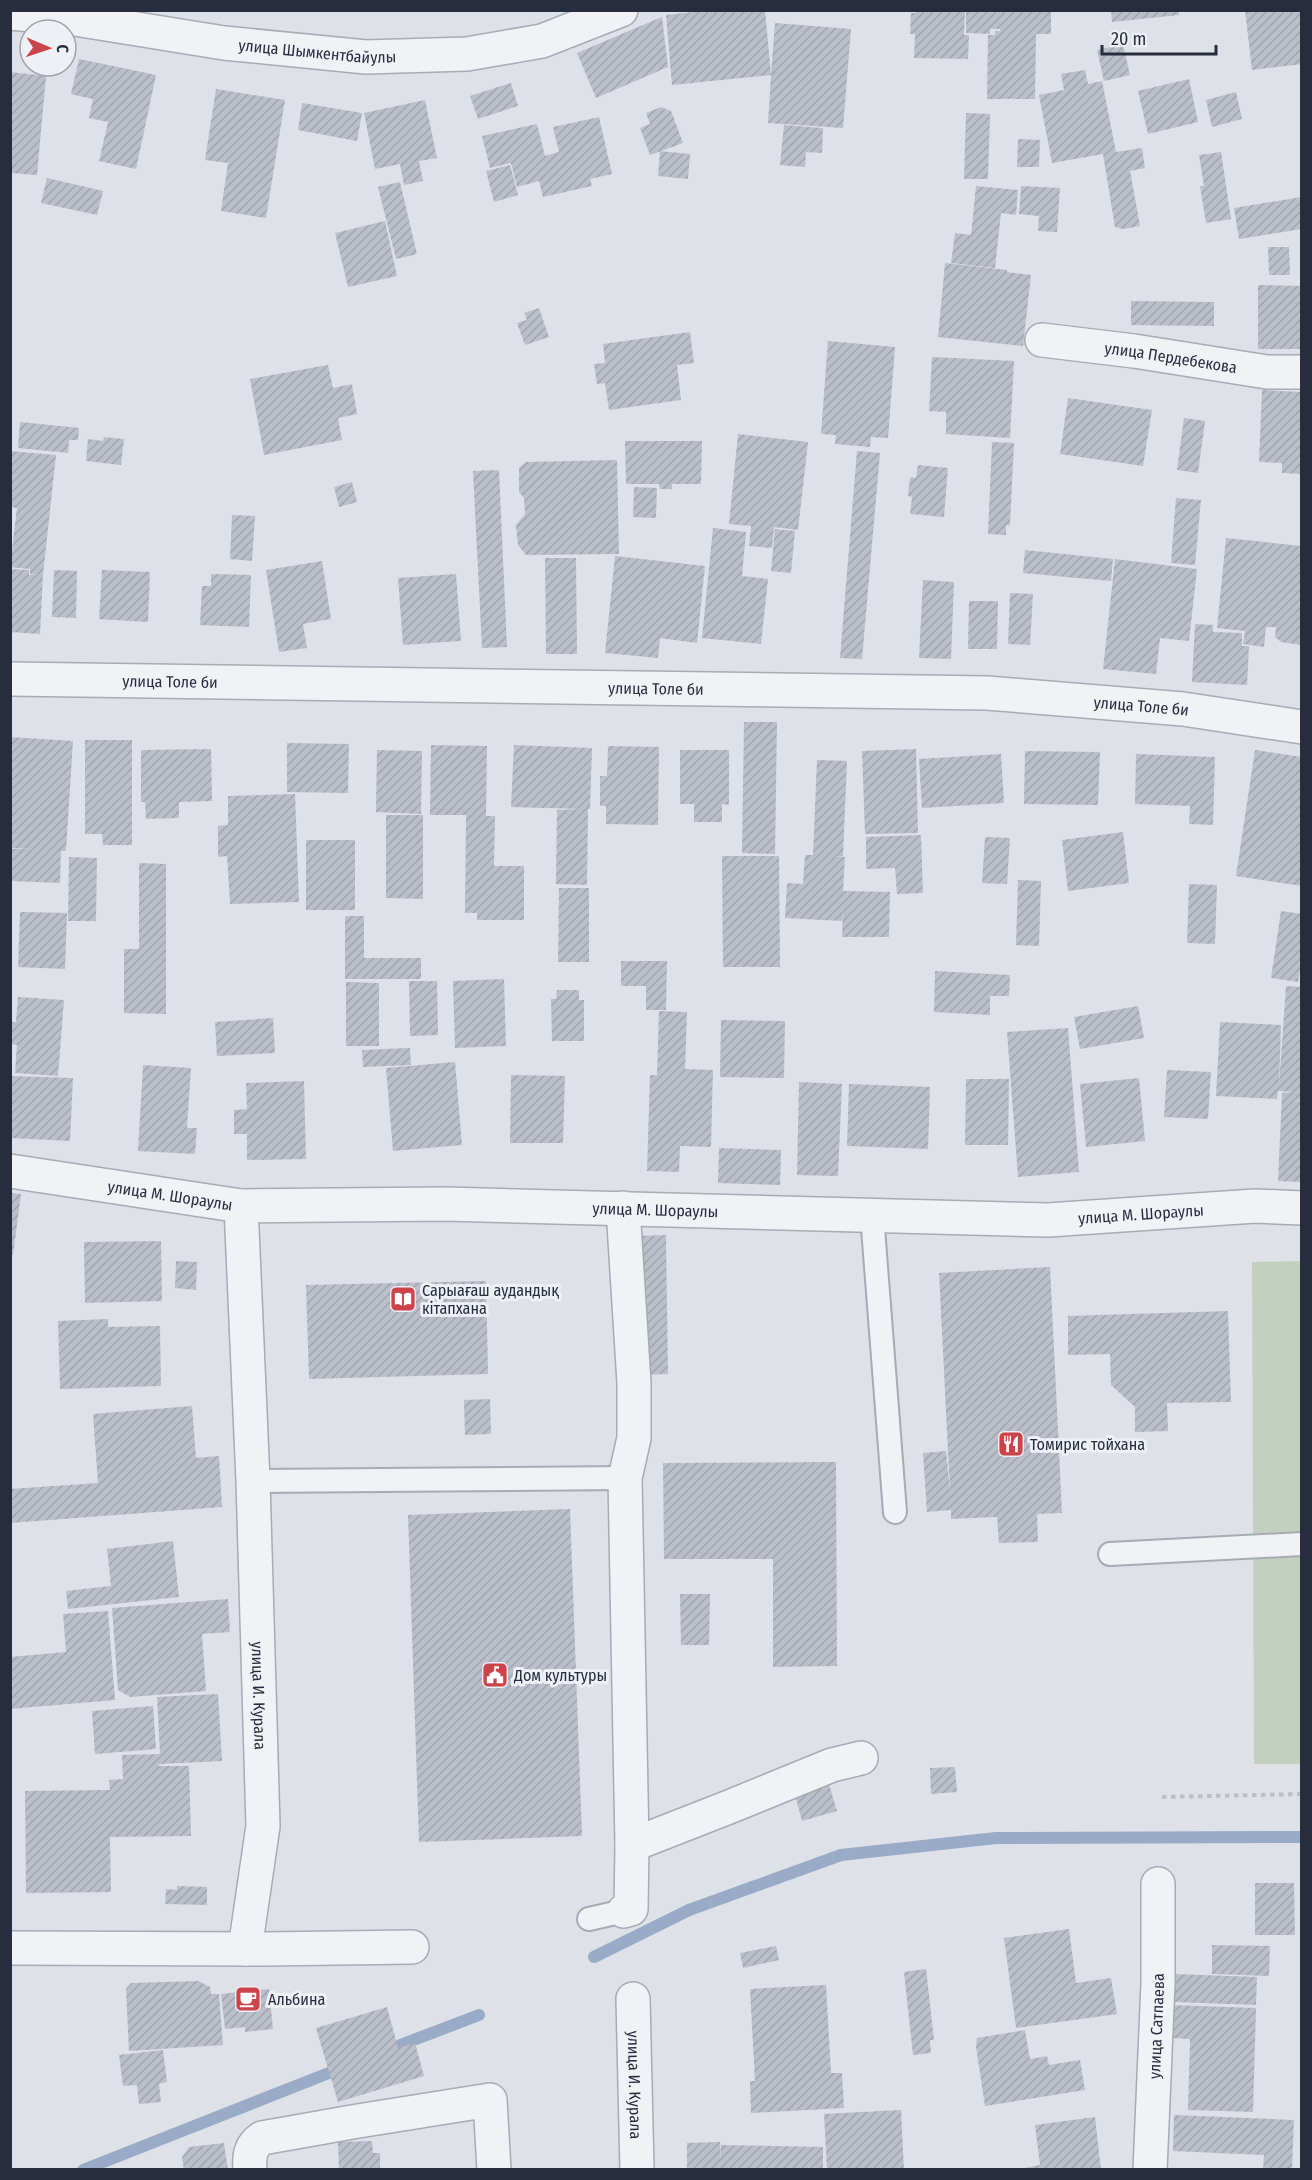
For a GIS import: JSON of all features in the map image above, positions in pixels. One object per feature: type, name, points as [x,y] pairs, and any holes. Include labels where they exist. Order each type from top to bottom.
[{"type":"street","name":"улица Шымкентбайулы","points":[[10,14],[75,19],[224,43],[366,57],[468,54],[542,40],[621,10]]},
{"type":"street","name":"улица Пердебекова","points":[[1042,340],[1134,351],[1267,372],[1302,372]]},
{"type":"street","name":"улица Толе би","points":[[10,679],[987,693],[1183,709],[1302,727]]},
{"type":"street","name":"улица М. Шораулы","points":[[10,1171],[241,1206],[446,1204],[1048,1220],[1255,1206],[1302,1208]]},
{"type":"street","name":"улица И. Курала","points":[[241,1206],[253,1481],[263,1826],[245,1949]]},
{"type":"street","points":[[623,1208],[634,1383],[634,1438],[625,1478],[632,1845],[631,1910],[624,1911]]},
{"type":"street","points":[[632,1845],[832,1765],[861,1758]]},
{"type":"street","name":"улица Сатпаева","points":[[1150,2169],[1158,1983],[1158,1884]]},
{"type":"street","points":[[10,1948],[412,1947]]},
{"type":"street","name":"улица И. Курала","points":[[633,1999],[637,2169]]},
{"type":"street","points":[[250,2169],[249,2158],[254,2143],[262,2138],[490,2100],[494,2169]]},
{"type":"lane","points":[[872,1215],[895,1512]]},
{"type":"lane","points":[[253,1481],[625,1478]]},
{"type":"lane","points":[[1110,1554],[1302,1544]]},
{"type":"lane","points":[[589,1918],[624,1911]]},
{"type":"path","points":[[1162,1797],[1302,1794]]},
{"type":"green space","points":[[1301,1261],[1301,1764],[1254,1764],[1252,1262]]},
{"type":"building","points":[[711,10],[765,10],[771,75],[672,85],[666,15]]},
{"type":"building","points":[[916,10],[965,10],[964,35],[969,35],[968,59],[914,58],[915,34],[910,34],[911,13],[916,13]]},
{"type":"building","points":[[966,10],[1051,10],[1051,34],[1036,34],[1035,99],[987,99],[988,35],[995,35],[995,31],[1000,31],[1000,29],[990,29],[990,34],[966,33]]},
{"type":"building","points":[[1111,10],[1179,10],[1179,15],[1112,22]]},
{"type":"building","points":[[1245,10],[1302,10],[1302,64],[1252,70]]},
{"type":"building","points":[[662,17],[668,67],[596,98],[577,53]]},
{"type":"building","points":[[775,23],[851,29],[843,128],[768,123]]},
{"type":"building","points":[[1123,44],[1130,75],[1104,81],[1097,50]]},
{"type":"building","points":[[79,59],[156,75],[136,169],[99,161],[108,122],[89,118],[93,99],[71,94],[75,78],[78,78]]},
{"type":"building","points":[[1085,70],[1088,84],[1102,81],[1116,152],[1142,148],[1145,168],[1130,171],[1140,226],[1123,229],[1115,227],[1103,154],[1052,163],[1039,95],[1064,90],[1061,74]]},
{"type":"building","points":[[10,72],[18,73],[18,78],[46,78],[37,175],[10,173]]},
{"type":"building","points":[[1189,79],[1198,122],[1148,134],[1138,91]]},
{"type":"building","points":[[511,83],[518,106],[478,119],[470,96]]},
{"type":"building","points":[[216,89],[285,100],[266,218],[221,211],[228,163],[205,160]]},
{"type":"building","points":[[1236,92],[1242,119],[1212,127],[1206,100]]},
{"type":"building","points":[[425,100],[437,158],[419,161],[423,181],[404,185],[400,164],[375,169],[364,113]]},
{"type":"building","points":[[302,103],[362,113],[357,141],[298,130]]},
{"type":"building","points":[[661,107],[671,111],[683,143],[650,155],[640,128],[650,124],[646,113]]},
{"type":"building","points":[[966,113],[990,114],[988,179],[964,179]]},
{"type":"building","points":[[599,117],[612,174],[590,179],[592,186],[543,197],[539,181],[517,187],[511,163],[490,168],[482,136],[537,124],[545,156],[559,152],[553,127]]},
{"type":"building","points":[[784,125],[823,128],[822,153],[806,152],[805,167],[780,165]]},
{"type":"building","points":[[1018,139],[1040,140],[1039,167],[1017,167]]},
{"type":"building","points":[[660,151],[690,154],[688,179],[658,176]]},
{"type":"building","points":[[1221,152],[1231,219],[1206,223],[1200,186],[1204,186],[1199,155]]},
{"type":"building","points":[[510,165],[518,195],[494,202],[486,171]]},
{"type":"building","points":[[47,178],[103,191],[97,215],[41,203]]},
{"type":"building","points":[[400,182],[417,254],[396,259],[378,187]]},
{"type":"building","points":[[976,186],[1018,190],[1016,215],[1001,213],[995,268],[951,263],[955,233],[971,235]]},
{"type":"building","points":[[1021,186],[1060,188],[1057,232],[1038,231],[1039,216],[1019,214]]},
{"type":"building","points":[[1302,197],[1302,229],[1239,239],[1234,208]]},
{"type":"building","points":[[385,221],[397,276],[348,287],[335,233]]},
{"type":"building","points":[[1268,247],[1289,247],[1290,275],[1269,275]]},
{"type":"building","points":[[945,263],[1031,275],[1023,346],[938,337]]},
{"type":"building","points":[[1258,285],[1302,286],[1302,349],[1258,349]]},
{"type":"building","points":[[1131,301],[1214,302],[1214,326],[1131,325]]},
{"type":"building","points":[[539,308],[549,337],[525,345],[517,323],[527,320],[524,313]]},
{"type":"building","points":[[690,332],[694,363],[677,365],[681,400],[609,410],[605,383],[597,384],[594,364],[605,363],[603,344]]},
{"type":"building","points":[[828,341],[895,347],[888,438],[871,437],[870,447],[835,444],[836,435],[821,434]]},
{"type":"building","points":[[932,357],[1014,361],[1010,438],[946,434],[946,412],[929,411]]},
{"type":"building","points":[[328,365],[333,388],[352,384],[357,414],[338,418],[342,440],[264,455],[250,379]]},
{"type":"building","points":[[1262,390],[1302,392],[1302,474],[1282,473],[1282,463],[1259,462]]},
{"type":"building","points":[[1068,398],[1152,410],[1143,466],[1060,454]]},
{"type":"building","points":[[1184,418],[1205,421],[1198,473],[1177,470]]},
{"type":"building","points":[[20,422],[79,428],[78,440],[69,440],[68,453],[18,448]]},
{"type":"building","points":[[738,434],[808,442],[798,530],[774,527],[772,548],[749,546],[751,526],[729,524]]},
{"type":"building","points":[[104,437],[124,439],[121,465],[86,461],[88,439],[103,441]]},
{"type":"building","points":[[625,441],[702,441],[701,484],[672,484],[672,489],[660,489],[659,484],[626,484]]},
{"type":"building","points":[[992,442],[1014,443],[1010,525],[1006,525],[1006,535],[988,534]]},
{"type":"building","points":[[10,451],[56,455],[43,575],[40,634],[10,632],[10,569],[29,570],[29,575],[38,575],[30,574],[30,569],[10,567],[17,508],[10,507]]},
{"type":"building","points":[[857,451],[880,453],[862,659],[840,658]]},
{"type":"building","points":[[617,460],[619,554],[526,555],[518,545],[516,525],[525,514],[524,498],[519,492],[519,468],[526,462]]},
{"type":"building","points":[[918,465],[948,468],[944,517],[910,514],[912,497],[908,496],[910,477],[916,478]]},
{"type":"building","points":[[499,470],[507,647],[482,648],[473,471]]},
{"type":"building","points":[[352,482],[357,502],[339,507],[334,487]]},
{"type":"building","points":[[634,487],[657,488],[656,518],[633,517]]},
{"type":"building","points":[[1176,498],[1201,500],[1195,565],[1171,563]]},
{"type":"building","points":[[232,515],[255,516],[252,561],[230,559]]},
{"type":"building","points":[[713,528],[746,532],[742,576],[768,579],[761,644],[702,638]]},
{"type":"building","points":[[775,529],[795,531],[791,573],[771,571]]},
{"type":"building","points":[[1226,538],[1302,546],[1302,645],[1281,642],[1275,637],[1276,627],[1266,627],[1264,647],[1243,644],[1245,631],[1217,628]]},
{"type":"building","points":[[1025,550],[1113,559],[1111,581],[1023,573]]},
{"type":"building","points":[[615,556],[705,566],[697,643],[660,638],[658,658],[605,653]]},
{"type":"building","points":[[545,558],[576,558],[577,654],[546,654]]},
{"type":"building","points":[[1115,559],[1197,569],[1189,641],[1160,638],[1156,674],[1103,669]]},
{"type":"building","points":[[322,561],[331,619],[303,624],[307,648],[279,652],[266,570]]},
{"type":"building","points":[[54,570],[77,571],[76,618],[52,617]]},
{"type":"building","points":[[102,570],[150,572],[148,622],[99,619]]},
{"type":"building","points":[[211,574],[251,575],[249,627],[200,625],[202,586],[211,586]]},
{"type":"building","points":[[456,574],[461,641],[403,645],[398,578]]},
{"type":"building","points":[[923,580],[954,582],[951,659],[919,658]]},
{"type":"building","points":[[1010,593],[1033,594],[1030,645],[1008,644]]},
{"type":"building","points":[[969,601],[998,601],[997,649],[968,649]]},
{"type":"building","points":[[1195,624],[1213,625],[1213,632],[1242,633],[1242,646],[1249,646],[1247,685],[1192,682]]},
{"type":"building","points":[[744,722],[777,722],[775,854],[742,853]]},
{"type":"building","points":[[10,737],[73,741],[66,851],[61,851],[60,883],[10,881],[10,849],[33,849],[10,848]]},
{"type":"building","points":[[85,740],[132,740],[132,845],[103,845],[102,834],[85,834]]},
{"type":"building","points":[[287,743],[349,744],[348,793],[287,792]]},
{"type":"building","points":[[431,745],[487,746],[486,816],[495,816],[494,866],[524,866],[524,920],[477,920],[477,913],[465,913],[466,815],[430,815]]},
{"type":"building","points":[[514,745],[592,748],[587,885],[556,884],[557,810],[581,809],[511,807]]},
{"type":"building","points":[[608,746],[659,747],[658,825],[606,824],[606,806],[600,806],[600,776],[607,776]]},
{"type":"building","points":[[211,749],[212,801],[179,802],[179,818],[146,819],[145,802],[141,802],[141,750]]},
{"type":"building","points":[[916,749],[918,833],[865,834],[862,751]]},
{"type":"building","points":[[377,750],[422,751],[421,814],[376,812]]},
{"type":"building","points":[[680,750],[729,750],[729,805],[722,804],[722,822],[694,822],[694,804],[680,804]]},
{"type":"building","points":[[1255,750],[1302,757],[1302,886],[1236,876]]},
{"type":"building","points":[[1025,751],[1100,752],[1098,805],[1024,804]]},
{"type":"building","points":[[1001,754],[1004,803],[922,808],[919,759]]},
{"type":"building","points":[[1136,754],[1215,757],[1213,825],[1189,824],[1190,806],[1135,804]]},
{"type":"building","points":[[817,760],[847,761],[843,856],[834,856],[845,857],[843,891],[890,892],[889,937],[842,937],[843,908],[842,921],[785,918],[787,883],[803,884],[805,855],[813,855]]},
{"type":"building","points":[[295,794],[299,902],[230,904],[227,856],[218,857],[218,826],[228,825],[228,796]]},
{"type":"building","points":[[386,815],[423,815],[423,899],[386,898]]},
{"type":"building","points":[[1123,832],[1129,883],[1068,891],[1062,840]]},
{"type":"building","points":[[921,835],[923,893],[897,894],[895,868],[866,869],[866,837]]},
{"type":"building","points":[[985,837],[1010,838],[1007,884],[982,883]]},
{"type":"building","points":[[306,840],[355,840],[355,910],[306,910]]},
{"type":"building","points":[[722,856],[779,856],[780,967],[723,967]]},
{"type":"building","points":[[69,857],[97,858],[96,921],[68,921]]},
{"type":"building","points":[[139,863],[166,864],[166,1014],[124,1013],[124,949],[139,949]]},
{"type":"building","points":[[1018,880],[1041,881],[1039,946],[1016,945]]},
{"type":"building","points":[[1189,884],[1217,885],[1215,944],[1187,943]]},
{"type":"building","points":[[559,888],[589,888],[589,962],[558,962]]},
{"type":"building","points":[[1281,911],[1302,914],[1302,957],[1298,982],[1271,978]]},
{"type":"building","points":[[20,912],[67,913],[65,969],[18,967]]},
{"type":"building","points":[[345,916],[364,916],[364,958],[421,958],[421,979],[345,979]]},
{"type":"building","points":[[621,961],[667,961],[666,1010],[646,1010],[646,986],[621,986]]},
{"type":"building","points":[[935,971],[1010,975],[1009,996],[990,996],[990,1015],[934,1012]]},
{"type":"building","points":[[504,979],[506,1046],[455,1048],[453,981]]},
{"type":"building","points":[[409,981],[437,981],[438,1035],[410,1036]]},
{"type":"building","points":[[346,982],[379,983],[379,1046],[346,1046]]},
{"type":"building","points":[[1286,986],[1302,987],[1302,1100],[1293,1101],[1302,1101],[1302,1182],[1278,1181],[1282,1093],[1294,1092],[1278,1091],[1277,1099],[1216,1096],[1220,1022],[1281,1025],[1279,1086]]},
{"type":"building","points":[[557,990],[579,990],[579,1000],[584,1000],[584,1041],[552,1041],[551,999],[556,999]]},
{"type":"building","points":[[18,997],[64,1000],[58,1076],[15,1073],[17,1045],[10,1044],[10,1022],[16,1022]]},
{"type":"building","points":[[1138,1006],[1144,1038],[1080,1049],[1074,1017]]},
{"type":"building","points":[[659,1011],[687,1012],[685,1069],[713,1070],[711,1147],[680,1146],[679,1172],[647,1171],[650,1075],[657,1075]]},
{"type":"building","points":[[273,1018],[275,1053],[217,1056],[215,1022]]},
{"type":"building","points":[[721,1020],[785,1021],[784,1078],[720,1077]]},
{"type":"building","points":[[1068,1028],[1079,1172],[1018,1177],[1007,1032]]},
{"type":"building","points":[[410,1048],[411,1065],[363,1067],[362,1050]]},
{"type":"building","points":[[455,1062],[462,1145],[393,1151],[386,1068]]},
{"type":"building","points":[[143,1065],[191,1068],[187,1128],[197,1128],[195,1154],[138,1151]]},
{"type":"building","points":[[1167,1070],[1211,1072],[1208,1119],[1164,1117]]},
{"type":"building","points":[[511,1075],[565,1076],[563,1143],[510,1143]]},
{"type":"building","points":[[10,1076],[73,1078],[70,1141],[10,1138]]},
{"type":"building","points":[[1139,1078],[1145,1141],[1086,1147],[1080,1084]]},
{"type":"building","points":[[966,1079],[1009,1079],[1008,1145],[965,1145]]},
{"type":"building","points":[[304,1081],[306,1159],[247,1160],[247,1134],[234,1134],[234,1110],[247,1109],[246,1083]]},
{"type":"building","points":[[799,1082],[842,1084],[838,1176],[797,1175]]},
{"type":"building","points":[[849,1084],[930,1087],[928,1149],[847,1146]]},
{"type":"building","points":[[719,1148],[781,1150],[780,1185],[718,1183]]},
{"type":"building","points":[[10,1193],[21,1194],[13,1255],[10,1255]]},
{"type":"building","points":[[666,1235],[668,1374],[639,1375],[636,1236]]},
{"type":"building","points":[[161,1241],[162,1301],[85,1303],[84,1242]]},
{"type":"building","points":[[176,1261],[197,1262],[196,1290],[175,1288]]},
{"type":"building","points":[[1050,1267],[1062,1513],[1037,1514],[1038,1542],[999,1543],[997,1517],[951,1519],[951,1510],[927,1512],[923,1453],[946,1451],[950,1491],[939,1273]]},
{"type":"building","points":[[486,1281],[488,1374],[309,1379],[306,1285]]},
{"type":"building","points":[[1228,1311],[1231,1402],[1167,1403],[1168,1431],[1135,1432],[1135,1407],[1111,1385],[1110,1354],[1068,1355],[1068,1316]]},
{"type":"building","points":[[108,1319],[108,1327],[160,1326],[161,1386],[60,1389],[58,1321]]},
{"type":"building","points":[[490,1399],[491,1434],[465,1435],[464,1400]]},
{"type":"building","points":[[192,1406],[196,1458],[219,1456],[222,1507],[10,1523],[10,1489],[98,1483],[93,1414]]},
{"type":"building","points":[[836,1462],[837,1666],[773,1667],[773,1559],[664,1559],[663,1463]]},
{"type":"building","name":"Дом культуры","points":[[570,1509],[582,1836],[419,1842],[408,1515]]},
{"type":"building","points":[[173,1541],[179,1597],[68,1609],[66,1591],[111,1586],[107,1549]]},
{"type":"building","points":[[680,1594],[710,1594],[709,1645],[681,1645]]},
{"type":"building","points":[[228,1599],[230,1632],[202,1634],[206,1691],[130,1697],[118,1690],[112,1608]]},
{"type":"building","points":[[108,1611],[115,1700],[10,1709],[10,1657],[66,1652],[63,1614]]},
{"type":"building","points":[[218,1694],[222,1761],[159,1764],[159,1766],[189,1766],[191,1836],[110,1837],[111,1892],[26,1893],[25,1791],[110,1790],[109,1780],[123,1779],[122,1755],[160,1754],[157,1697]]},
{"type":"building","points":[[153,1706],[156,1749],[95,1754],[92,1711]]},
{"type":"building","points":[[955,1767],[957,1792],[931,1794],[930,1768]]},
{"type":"building","points":[[828,1781],[837,1811],[802,1821],[794,1791]]},
{"type":"building","points":[[1255,1883],[1294,1883],[1295,1935],[1255,1935]]},
{"type":"building","points":[[177,1886],[207,1887],[207,1905],[165,1904],[166,1889],[177,1890]]},
{"type":"building","points":[[1069,1929],[1076,1983],[1111,1978],[1117,2014],[1016,2028],[1004,1938]]},
{"type":"building","points":[[1212,1945],[1270,1946],[1269,1976],[1212,1974]]},
{"type":"building","points":[[776,1946],[779,1960],[743,1968],[740,1953]]},
{"type":"building","points":[[926,1969],[934,2040],[930,2040],[931,2053],[913,2055],[904,1972]]},
{"type":"building","points":[[1175,1974],[1257,1977],[1256,2005],[1174,2002]]},
{"type":"building","points":[[199,1981],[210,1987],[211,1994],[219,1994],[223,2045],[129,2051],[126,1989],[131,1983]]},
{"type":"building","points":[[826,1985],[831,2073],[842,2073],[844,2108],[751,2113],[750,2081],[755,2081],[750,1989]]},
{"type":"building","points":[[269,1989],[273,2029],[245,2032],[245,2027],[225,2029],[221,1994]]},
{"type":"building","points":[[1171,2005],[1256,2008],[1253,2112],[1188,2110],[1190,2039],[1171,2038]]},
{"type":"building","points":[[387,2007],[398,2048],[415,2043],[424,2076],[338,2102],[316,2028]]},
{"type":"building","points":[[1025,2030],[1030,2059],[1047,2056],[1049,2065],[1080,2060],[1085,2090],[985,2106],[976,2047],[977,2038]]},
{"type":"building","points":[[163,2050],[167,2082],[159,2084],[161,2102],[139,2104],[137,2085],[123,2086],[119,2055]]},
{"type":"building","points":[[901,2110],[904,2170],[827,2170],[824,2114]]},
{"type":"building","points":[[1174,2115],[1294,2120],[1292,2170],[1263,2170],[1264,2155],[1173,2151]]},
{"type":"building","points":[[1095,2117],[1101,2170],[1015,2170],[1040,2165],[1035,2125]]},
{"type":"building","points":[[372,2141],[373,2153],[380,2153],[380,2170],[339,2170],[338,2142]]},
{"type":"building","points":[[720,2142],[721,2160],[721,2145],[823,2147],[823,2170],[687,2170],[687,2143]]},
{"type":"building","points":[[224,2143],[228,2170],[184,2170],[182,2157],[189,2147]]},
{"type":"waterway","points":[[594,1957],[689,1910],[841,1855],[996,1838],[1302,1837]]},
{"type":"waterway","points":[[382,2052],[479,2015]]},
{"type":"waterway","points":[[83,2170],[344,2067]]},
{"type":"place","name":"Сарыағаш аудандық кітапхана","points":[[403,1299]]},
{"type":"place","name":"Томирис тойхана","points":[[1011,1444]]},
{"type":"place","name":"Дом культуры","points":[[495,1675]]},
{"type":"place","name":"Альбина","points":[[248,1999]]}]
